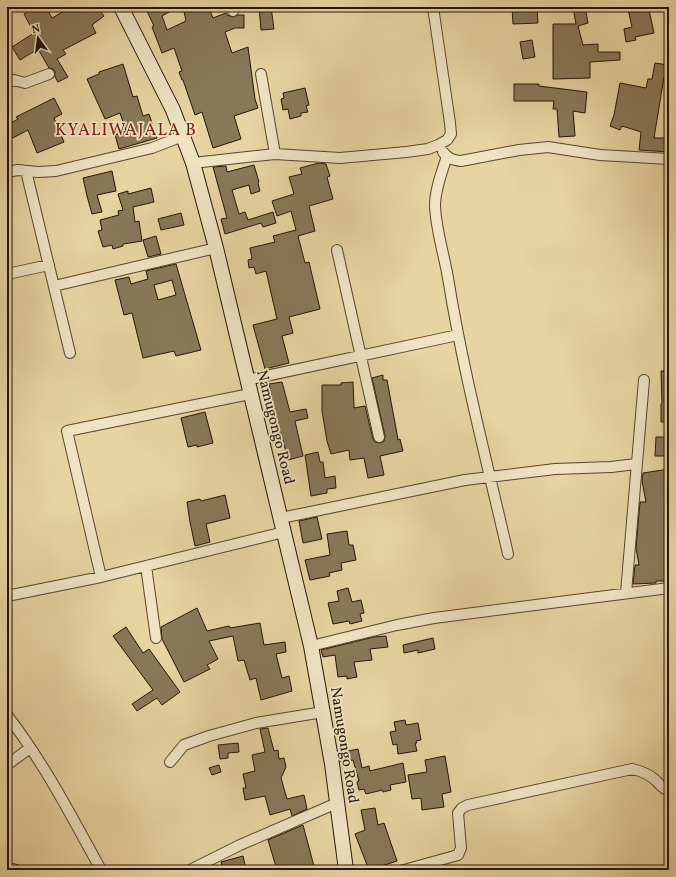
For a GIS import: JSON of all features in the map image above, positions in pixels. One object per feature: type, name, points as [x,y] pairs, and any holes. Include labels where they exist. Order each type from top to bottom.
[{"type":"main road","name":"Namugongo Road","points":[[121,7],[164,91],[183,136],[193,163],[216,248],[311,646],[323,712],[346,870]]},
{"type":"street","points":[[193,163],[275,154],[340,158],[406,152],[438,146],[447,140],[451,134],[433,7]]},
{"type":"street","points":[[7,83],[14,80],[26,83],[49,74]]},
{"type":"street","points":[[260,74],[275,154]]},
{"type":"street","points":[[7,172],[56,171],[152,148],[183,136]]},
{"type":"street","points":[[438,146],[453,160],[461,161],[519,150],[548,147],[600,155],[669,160]]},
{"type":"street","points":[[447,156],[437,188],[435,206],[436,219],[447,269],[458,335],[508,554]]},
{"type":"street","points":[[26,171],[70,353]]},
{"type":"street","points":[[54,286],[216,248]]},
{"type":"street","points":[[337,250],[379,436]]},
{"type":"street","points":[[7,274],[49,265]]},
{"type":"street","points":[[247,380],[458,335]]},
{"type":"street","points":[[626,593],[644,380]]},
{"type":"street","points":[[101,577],[67,432],[250,394]]},
{"type":"street","points":[[7,596],[101,577],[146,566],[283,525],[416,489],[490,476],[555,469],[611,467],[636,464]]},
{"type":"street","points":[[146,566],[156,638]]},
{"type":"street","points":[[311,646],[397,625],[434,618],[669,588]]},
{"type":"street","points":[[170,762],[184,745],[209,736],[256,723],[323,712]]},
{"type":"street","points":[[7,716],[24,738],[101,870]]},
{"type":"street","points":[[7,765],[30,748]]},
{"type":"street","points":[[404,870],[458,855],[461,848],[458,813],[462,808],[468,805],[632,770],[642,771],[655,779],[663,789],[669,790]]},
{"type":"street","points":[[190,870],[240,845],[337,803]]},
{"type":"street","points":[[7,870],[16,870]]},
{"type":"building","points":[[27,7],[46,7],[52,18],[66,10],[64,7],[97,7],[104,16],[92,25],[96,33],[63,50],[66,54],[57,59],[68,77],[58,82],[55,77],[55,71],[49,68],[38,49],[20,60],[12,47],[34,33],[24,14],[29,11]]},
{"type":"building","points":[[145,7],[178,7],[162,16],[167,30],[186,21],[183,7],[207,7],[208,12],[210,11],[213,18],[226,13],[227,15],[233,17],[244,15],[244,28],[235,28],[225,32],[232,53],[248,47],[255,99],[258,108],[234,116],[241,139],[213,148],[202,112],[195,115],[179,72],[182,71],[174,48],[162,53],[152,27],[154,26]]},
{"type":"building","points":[[259,7],[271,7],[274,29],[261,30]]},
{"type":"building","points":[[512,7],[537,7],[538,23],[513,24]]},
{"type":"building","points":[[573,7],[585,7],[588,23],[578,26],[583,45],[598,44],[598,52],[620,52],[620,60],[590,62],[590,78],[553,79],[553,24],[576,24]]},
{"type":"building","points":[[637,7],[638,12],[649,10],[654,33],[635,37],[636,40],[626,42],[624,29],[632,27],[628,9]]},
{"type":"building","points":[[532,40],[535,57],[523,59],[520,42]]},
{"type":"building","points":[[655,63],[668,65],[666,77],[664,77],[654,138],[669,138],[669,152],[639,150],[641,132],[622,126],[620,130],[610,126],[614,115],[620,83],[646,88],[648,79],[652,79]]},
{"type":"building","points":[[123,64],[133,97],[137,96],[143,116],[149,114],[157,138],[119,149],[115,135],[126,131],[120,113],[105,119],[87,79],[99,74],[99,72]]},
{"type":"building","points":[[514,84],[539,84],[539,86],[587,92],[585,113],[573,111],[575,136],[559,137],[557,109],[553,109],[554,101],[514,101]]},
{"type":"building","points":[[305,88],[309,105],[306,106],[308,112],[301,113],[301,116],[290,119],[288,109],[283,110],[281,99],[284,98],[283,93]]},
{"type":"building","points":[[54,98],[62,114],[54,118],[64,142],[37,153],[28,130],[7,141],[7,125],[18,119],[16,117]]},
{"type":"building","points":[[319,163],[326,164],[330,176],[327,177],[333,199],[309,206],[315,231],[298,236],[305,263],[309,262],[320,309],[289,317],[293,333],[282,336],[289,363],[265,369],[253,325],[277,319],[266,271],[256,274],[254,267],[249,268],[248,260],[252,259],[250,248],[275,242],[273,236],[296,230],[291,211],[277,216],[272,201],[294,194],[289,177],[302,174],[300,168]]},
{"type":"building","points":[[254,165],[260,191],[251,194],[249,185],[232,190],[239,214],[245,212],[248,220],[273,212],[276,223],[263,227],[261,223],[225,234],[221,219],[227,218],[213,167],[226,166],[227,172]]},
{"type":"building","points":[[112,171],[116,191],[97,195],[102,212],[92,214],[83,178]]},
{"type":"building","points":[[151,188],[154,202],[133,207],[135,222],[139,221],[142,241],[123,244],[123,246],[113,249],[112,245],[103,247],[98,231],[102,230],[100,220],[119,215],[118,211],[123,210],[118,194],[128,191],[128,194]]},
{"type":"building","points":[[181,213],[184,225],[161,230],[158,219]]},
{"type":"building","points":[[156,236],[161,254],[148,257],[143,240]]},
{"type":"building","points":[[176,264],[201,350],[176,356],[174,351],[143,358],[132,313],[124,315],[115,280],[129,277],[131,284],[148,279],[146,271]],"holes":[[[172,280],[176,295],[158,300],[154,285]]]},
{"type":"building","points":[[661,371],[669,371],[669,422],[661,422]]},
{"type":"building","points":[[383,375],[383,380],[387,380],[398,440],[400,439],[403,451],[380,456],[384,475],[368,478],[364,458],[350,460],[349,450],[331,454],[327,441],[322,411],[322,385],[341,385],[341,383],[353,382],[354,408],[365,406],[373,439],[375,442],[380,443],[384,441],[385,436],[372,378]]},
{"type":"building","points":[[282,382],[290,412],[306,409],[308,418],[295,421],[303,456],[288,460],[281,433],[279,433],[269,399],[272,398],[269,384]]},
{"type":"building","points":[[205,412],[213,443],[197,447],[197,445],[188,447],[181,418]]},
{"type":"building","points":[[656,437],[669,437],[669,456],[655,456]]},
{"type":"building","points":[[318,452],[320,462],[323,462],[325,478],[335,476],[336,488],[327,489],[327,493],[311,496],[305,455]]},
{"type":"building","points":[[669,469],[669,581],[633,584],[635,565],[639,565],[636,548],[640,502],[646,502],[642,481],[643,473]]},
{"type":"building","points":[[225,495],[230,518],[206,524],[210,542],[195,546],[187,502],[200,499],[201,501]]},
{"type":"building","points":[[317,517],[322,539],[303,543],[299,521]]},
{"type":"building","points":[[347,531],[349,545],[353,545],[356,560],[341,563],[342,570],[329,573],[330,576],[310,580],[305,560],[330,555],[327,534]]},
{"type":"building","points":[[348,588],[352,602],[361,600],[364,613],[360,614],[362,621],[350,624],[349,621],[333,624],[328,603],[339,601],[337,591]]},
{"type":"building","points":[[197,608],[207,631],[229,626],[230,628],[260,623],[264,645],[285,642],[286,652],[276,654],[282,678],[289,676],[292,691],[261,700],[256,678],[250,680],[244,660],[238,661],[233,636],[209,641],[218,659],[207,665],[210,669],[184,682],[162,639],[161,627]]},
{"type":"building","points":[[126,627],[143,653],[149,649],[180,692],[162,705],[157,698],[137,711],[132,704],[153,690],[113,636]]},
{"type":"building","points":[[386,636],[388,647],[370,649],[372,660],[354,662],[357,677],[347,679],[347,676],[338,677],[335,655],[323,657],[321,650],[374,637]]},
{"type":"building","points":[[433,638],[435,649],[418,653],[418,650],[404,653],[403,645]]},
{"type":"building","points":[[405,720],[406,725],[418,723],[421,740],[416,741],[417,743],[415,743],[417,751],[398,754],[397,744],[393,745],[390,732],[396,731],[394,722]]},
{"type":"building","points":[[268,728],[274,751],[278,750],[279,759],[284,758],[286,767],[281,778],[287,799],[304,795],[307,809],[292,816],[290,809],[270,815],[265,796],[245,800],[243,788],[246,788],[243,774],[255,771],[252,755],[265,752],[260,729]]},
{"type":"building","points":[[238,743],[239,752],[228,753],[228,758],[220,759],[218,745]]},
{"type":"building","points":[[358,749],[362,768],[369,766],[370,771],[403,763],[406,782],[390,785],[391,790],[383,792],[382,790],[366,794],[364,789],[359,790],[357,782],[359,781],[353,760],[341,762],[339,753]]},
{"type":"building","points":[[445,756],[451,792],[442,794],[444,807],[422,810],[421,798],[412,799],[408,775],[427,772],[425,760]]},
{"type":"building","points":[[219,765],[221,772],[212,775],[209,768]]},
{"type":"building","points":[[375,808],[378,825],[384,823],[397,861],[369,870],[355,834],[365,830],[361,810]]},
{"type":"building","points":[[303,825],[315,870],[304,870],[303,865],[285,870],[277,870],[268,840]]},
{"type":"building","points":[[243,856],[246,869],[223,870],[221,862]]},
{"type":"district","name":"KYALIWAJALA B","points":[[126,129]]}]
